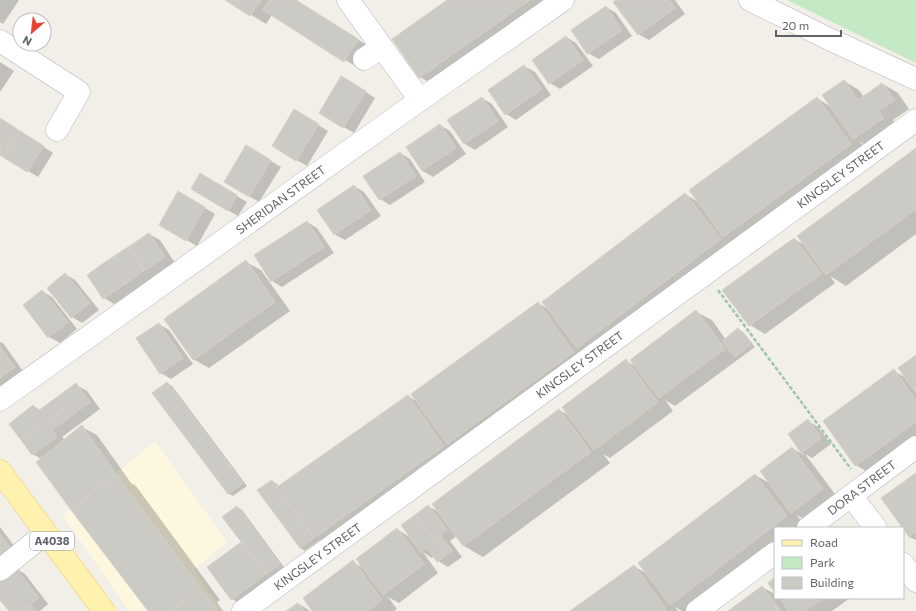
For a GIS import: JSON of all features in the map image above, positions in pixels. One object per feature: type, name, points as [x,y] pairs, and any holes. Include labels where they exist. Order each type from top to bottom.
[{"type":"main road","name":"A4038","points":[[0,471],[104,611]]},
{"type":"street","points":[[348,0],[420,100]]},
{"type":"street","name":"SHERIDAN STREET","points":[[0,400],[420,100],[563,0]]},
{"type":"street","points":[[750,0],[829,39],[916,79]]},
{"type":"street","points":[[0,41],[79,92],[57,130]]},
{"type":"street","points":[[364,60],[382,47]]},
{"type":"street","name":"KINGSLEY STREET","points":[[244,611],[916,120]]},
{"type":"street","name":"DORA STREET","points":[[809,527],[916,447]]},
{"type":"street","points":[[858,491],[876,527]]},
{"type":"street","points":[[0,570],[46,533]]},
{"type":"street","points":[[697,611],[774,554]]},
{"type":"street","points":[[904,565],[916,581]]},
{"type":"path","points":[[706,273],[858,491]]},
{"type":"shaded area","points":[[155,441],[227,542],[194,570],[223,611],[129,611],[63,516]]},
{"type":"green space","points":[[787,0],[916,0],[916,63]]},
{"type":"building","points":[[225,0],[261,0],[250,16]]},
{"type":"building","points":[[269,0],[296,0],[358,39],[344,62],[263,10]]},
{"type":"building","points":[[447,0],[530,0],[419,78],[392,39]]},
{"type":"building","points":[[616,0],[669,0],[675,8],[638,35],[613,2]]},
{"type":"building","points":[[606,6],[622,30],[587,54],[571,30]]},
{"type":"building","points":[[566,36],[583,60],[549,84],[532,60]]},
{"type":"building","points":[[524,65],[542,89],[505,115],[488,90]]},
{"type":"building","points":[[341,76],[366,91],[343,128],[319,113]]},
{"type":"building","points":[[844,80],[858,100],[882,83],[895,100],[879,111],[884,118],[853,139],[822,95]]},
{"type":"building","points":[[482,97],[498,121],[464,144],[447,120]]},
{"type":"building","points":[[817,97],[851,144],[723,237],[689,190]]},
{"type":"building","points":[[294,109],[319,124],[296,161],[272,146]]},
{"type":"building","points":[[0,118],[20,131],[3,157],[0,155]]},
{"type":"building","points":[[440,124],[456,148],[422,171],[406,147]]},
{"type":"building","points":[[20,131],[44,146],[27,172],[3,157]]},
{"type":"building","points":[[246,145],[271,160],[249,197],[224,182]]},
{"type":"building","points":[[916,148],[916,209],[826,275],[797,236]]},
{"type":"building","points":[[400,152],[416,176],[379,200],[363,176]]},
{"type":"building","points":[[200,173],[237,195],[228,211],[191,189]]},
{"type":"building","points":[[354,185],[371,210],[334,235],[317,210]]},
{"type":"building","points":[[178,191],[205,207],[186,241],[159,225]]},
{"type":"building","points":[[685,193],[721,239],[577,348],[542,302]]},
{"type":"building","points":[[307,221],[324,247],[271,282],[254,255]]},
{"type":"building","points":[[149,233],[165,257],[144,271],[128,247]]},
{"type":"building","points":[[794,238],[821,274],[749,326],[722,290]]},
{"type":"building","points":[[128,247],[144,271],[125,284],[108,260]]},
{"type":"building","points":[[108,260],[125,284],[103,299],[87,275]]},
{"type":"building","points":[[246,260],[275,302],[193,360],[164,319]]},
{"type":"building","points":[[65,273],[90,303],[71,318],[47,288]]},
{"type":"building","points":[[42,290],[68,322],[48,338],[23,305]]},
{"type":"building","points":[[538,302],[574,352],[447,444],[411,394]]},
{"type":"building","points":[[696,310],[725,349],[659,398],[630,360]]},
{"type":"building","points":[[159,323],[183,358],[160,374],[136,338]]},
{"type":"building","points":[[738,328],[751,344],[735,357],[722,341]]},
{"type":"building","points":[[0,347],[15,367],[0,378]]},
{"type":"building","points":[[916,355],[916,393],[898,368]]},
{"type":"building","points":[[626,359],[658,402],[594,450],[562,407]]},
{"type":"building","points":[[894,369],[916,400],[916,422],[855,466],[823,421]]},
{"type":"building","points":[[167,382],[243,483],[228,494],[152,393]]},
{"type":"building","points":[[76,383],[84,394],[21,440],[9,424],[33,405],[38,411]]},
{"type":"building","points":[[84,394],[90,402],[52,430],[57,437],[32,455],[21,440]]},
{"type":"building","points":[[408,395],[444,446],[314,538],[277,487]]},
{"type":"building","points":[[559,409],[591,452],[463,546],[432,504]]},
{"type":"building","points":[[808,419],[821,438],[801,453],[788,434]]},
{"type":"building","points":[[82,425],[116,474],[71,510],[36,462]]},
{"type":"building","points":[[792,447],[823,489],[791,513],[760,471]]},
{"type":"building","points":[[916,473],[916,532],[909,537],[904,530],[904,527],[902,527],[881,498]]},
{"type":"building","points":[[116,474],[201,589],[171,611],[148,611],[71,510]]},
{"type":"building","points":[[755,474],[787,516],[670,605],[638,563]]},
{"type":"building","points":[[272,480],[314,538],[300,548],[257,490]]},
{"type":"building","points":[[428,505],[447,530],[440,535],[452,551],[446,555],[415,515]]},
{"type":"building","points":[[237,506],[280,564],[266,574],[222,517]]},
{"type":"building","points":[[415,515],[446,555],[437,562],[427,548],[421,553],[401,525]]},
{"type":"building","points":[[397,528],[424,564],[383,595],[356,559]]},
{"type":"building","points":[[0,534],[14,552],[0,563]]},
{"type":"building","points":[[241,542],[266,574],[231,600],[207,567]]},
{"type":"building","points":[[353,560],[382,600],[368,611],[312,611],[303,598]]},
{"type":"building","points":[[634,565],[667,610],[666,611],[570,611]]},
{"type":"building","points":[[15,567],[39,598],[22,611],[9,611],[0,600],[0,578]]},
{"type":"building","points":[[774,578],[774,592],[768,583]]},
{"type":"building","points":[[762,586],[781,611],[728,611]]},
{"type":"building","points":[[201,589],[217,609],[214,611],[171,611]]},
{"type":"building","points":[[780,599],[822,599],[805,611],[789,611]]},
{"type":"building","points":[[298,603],[304,611],[286,611]]},
{"type":"building","points":[[30,604],[36,611],[22,611]]}]
